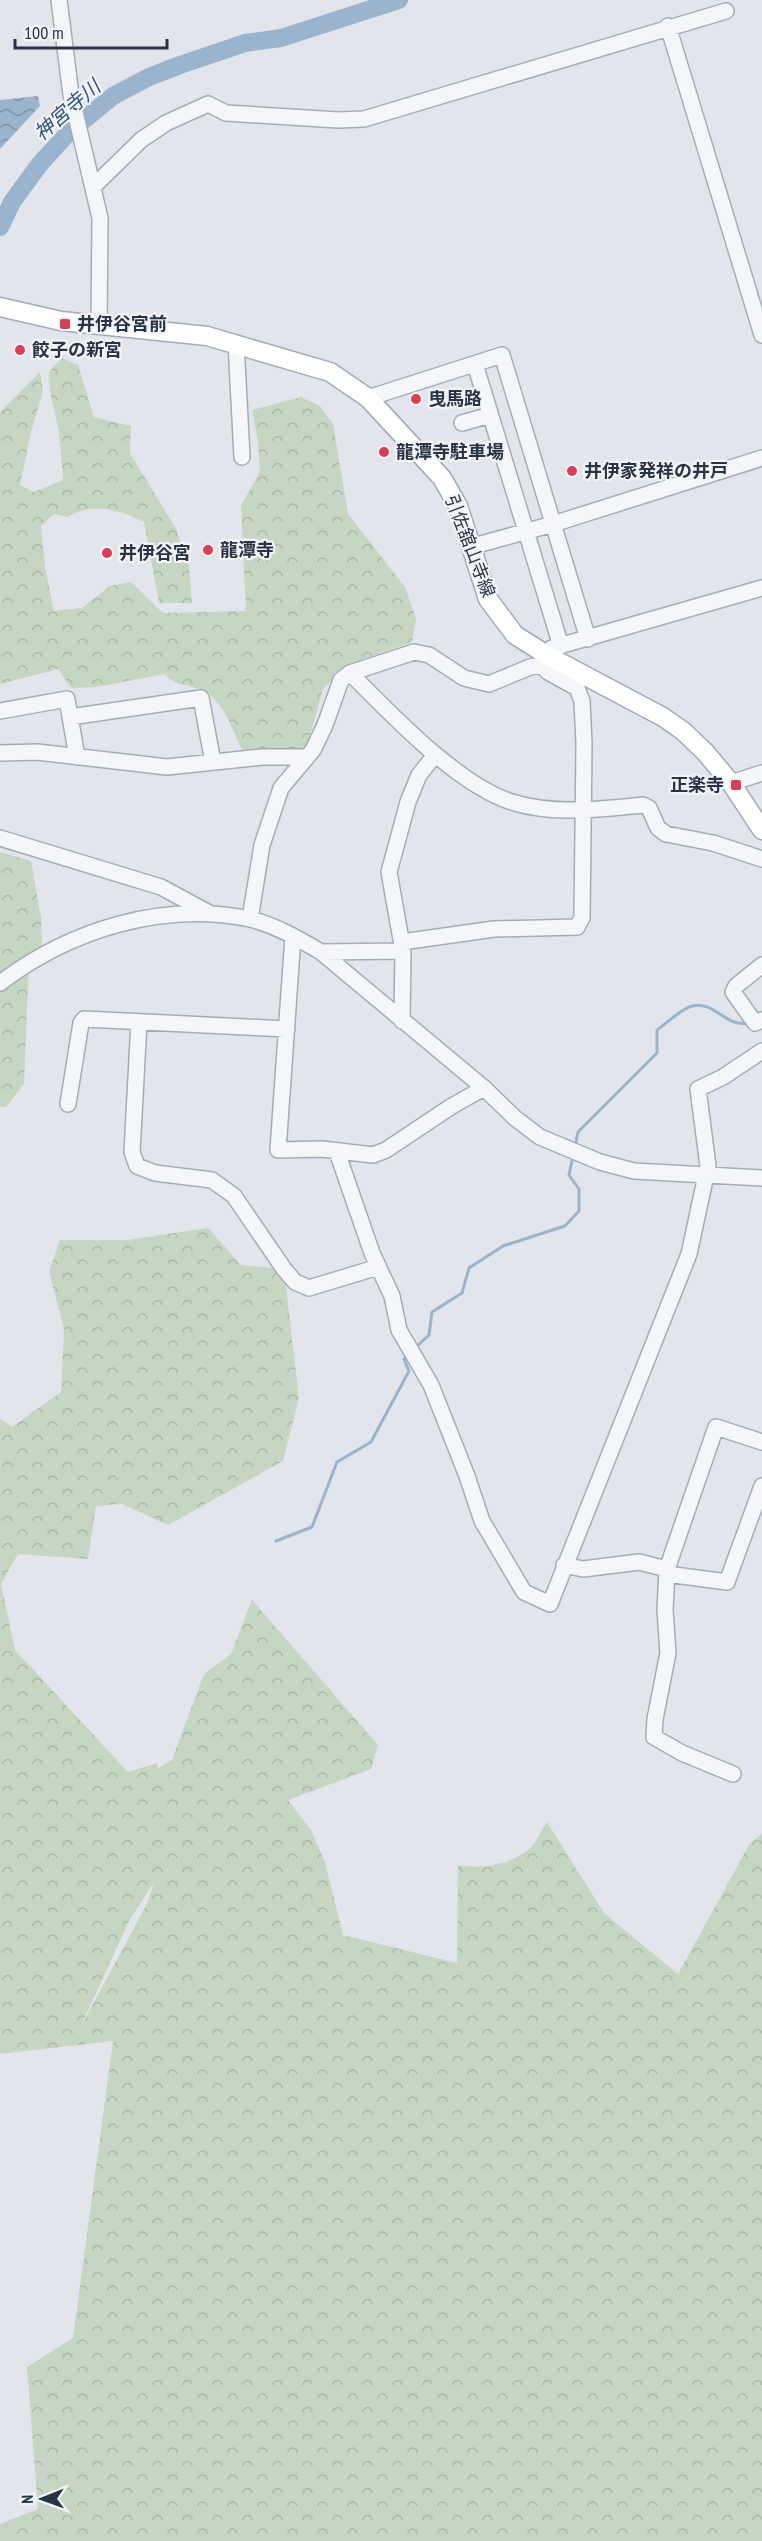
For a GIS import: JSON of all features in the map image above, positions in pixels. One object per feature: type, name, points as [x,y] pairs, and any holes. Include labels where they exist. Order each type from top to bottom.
[{"type":"main road","name":"引佐舘山寺線","points":[[3,307],[61,321],[207,336],[236,343],[330,372],[368,398],[442,478],[458,506],[488,599],[515,635],[663,717],[701,748],[731,783],[762,830]]},
{"type":"street","points":[[59,0],[71,95],[100,218],[99,324]]},
{"type":"street","points":[[92,183],[141,140],[166,123],[208,104],[226,113],[338,120],[364,119],[668,26],[726,11]]},
{"type":"street","points":[[668,26],[762,335]]},
{"type":"street","points":[[236,343],[242,457]]},
{"type":"street","points":[[368,398],[502,355],[588,639]]},
{"type":"street","points":[[321,951],[403,946],[494,929],[577,927],[582,918],[584,810],[582,701],[577,688],[548,672],[548,655],[525,532],[475,364]]},
{"type":"street","points":[[462,423],[490,415]]},
{"type":"street","points":[[470,547],[553,524],[762,458]]},
{"type":"street","points":[[250,919],[262,845],[281,788],[307,757],[325,725],[341,680],[350,674],[414,652],[429,655],[464,678],[489,684],[548,655],[588,639],[762,588]]},
{"type":"street","points":[[350,674],[435,755],[492,793],[514,803],[537,808],[584,810],[643,805],[649,808],[658,828],[666,834],[713,843],[762,859]]},
{"type":"street","points":[[70,717],[201,698],[213,762]]},
{"type":"street","points":[[0,711],[67,699],[77,757]]},
{"type":"street","points":[[0,753],[38,752],[167,767],[262,758],[307,757]]},
{"type":"street","points":[[402,1021],[403,946],[389,872],[408,802],[419,775],[435,755]]},
{"type":"street","points":[[731,783],[762,773]]},
{"type":"street","points":[[0,838],[161,887],[213,916]]},
{"type":"street","points":[[0,983],[50,950],[107,927],[165,914],[250,919],[293,936],[321,951],[484,1088],[514,1118],[540,1137],[600,1162],[634,1171],[762,1178]]},
{"type":"street","points":[[293,936],[278,1150],[322,1149],[373,1155],[386,1150],[452,1106],[484,1088]]},
{"type":"street","points":[[762,965],[736,986],[733,992],[756,1023],[762,1020]]},
{"type":"street","points":[[68,1104],[81,1023],[84,1019],[287,1029]]},
{"type":"street","points":[[139,1022],[132,1152],[137,1166],[155,1173],[213,1180],[234,1196],[295,1282],[309,1288],[378,1267]]},
{"type":"street","points":[[337,1152],[378,1267],[392,1296],[399,1330],[431,1385],[482,1521],[524,1592],[550,1604],[689,1254],[708,1158],[698,1089],[723,1077],[762,1051]]},
{"type":"street","points":[[733,1774],[682,1753],[654,1737],[655,1719],[668,1653],[665,1610],[667,1572],[717,1427],[762,1442]]},
{"type":"street","points":[[564,1565],[583,1569],[639,1562],[667,1572],[727,1582],[762,1486]]},
{"type":"green space","points":[[62,358],[78,365],[94,417],[131,426],[130,453],[176,529],[189,567],[192,603],[159,603],[144,522],[115,511],[96,509],[77,512],[67,517],[54,514],[41,526],[45,567],[54,611],[82,608],[110,586],[131,582],[163,613],[246,611],[241,506],[260,471],[252,410],[301,397],[320,406],[333,424],[348,514],[405,587],[416,619],[412,642],[349,664],[323,689],[305,753],[243,752],[227,717],[210,695],[202,690],[178,683],[164,674],[97,687],[71,688],[58,669],[0,684],[0,412],[40,372],[43,391],[31,432],[20,485],[34,492],[63,480],[59,432],[50,391],[49,372]]},
{"type":"green space","points":[[0,852],[31,861],[41,918],[42,948],[29,960],[24,1084],[6,1107],[0,1107]]},
{"type":"green space","points":[[208,1228],[241,1265],[284,1269],[299,1398],[283,1461],[168,1525],[122,1504],[96,1506],[88,1559],[18,1554],[1,1584],[15,1650],[128,1772],[157,1763],[158,1768],[172,1760],[204,1674],[231,1654],[252,1600],[378,1745],[371,1769],[288,1800],[311,1830],[325,1862],[343,1935],[457,1963],[458,1865],[494,1865],[521,1855],[531,1847],[547,1822],[604,1913],[678,1974],[750,1843],[762,1834],[762,2541],[0,2541],[0,2524],[38,2509],[27,2367],[73,2338],[113,2041],[0,2054],[0,1418],[12,1427],[61,1392],[64,1329],[49,1271],[60,1240],[127,1240]],"holes":[[[154,1882],[148,1902],[79,2030],[129,1921]]]},
{"type":"water","points":[[38,96],[40,106],[0,149],[0,100]]},
{"type":"waterway","name":"神宮寺川","points":[[0,227],[12,202],[39,165],[68,133],[113,96],[149,77],[245,43],[281,38],[399,0]]},
{"type":"waterway","points":[[575,1147],[578,1132],[657,1053],[657,1030],[679,1013],[692,1006],[700,1005],[714,1010],[733,1022],[748,1023]]},
{"type":"waterway","points":[[415,1348],[429,1335],[432,1312],[462,1293],[469,1268],[503,1246],[565,1226],[579,1211],[579,1189],[569,1175],[573,1156]]},
{"type":"waterway","points":[[276,1541],[312,1527],[337,1462],[371,1442],[409,1371],[404,1359],[409,1355]]},
{"type":"place","name":"井伊谷宮前","points":[[65,324]]},
{"type":"place","name":"餃子の新宮","points":[[20,350]]},
{"type":"place","name":"曳馬路","points":[[416,399]]},
{"type":"place","name":"龍潭寺駐車場","points":[[384,452]]},
{"type":"place","name":"井伊家発祥の井戸","points":[[572,471]]},
{"type":"place","name":"龍潭寺","points":[[208,550]]},
{"type":"place","name":"井伊谷宮","points":[[107,553]]},
{"type":"place","name":"正楽寺","points":[[736,785]]}]
